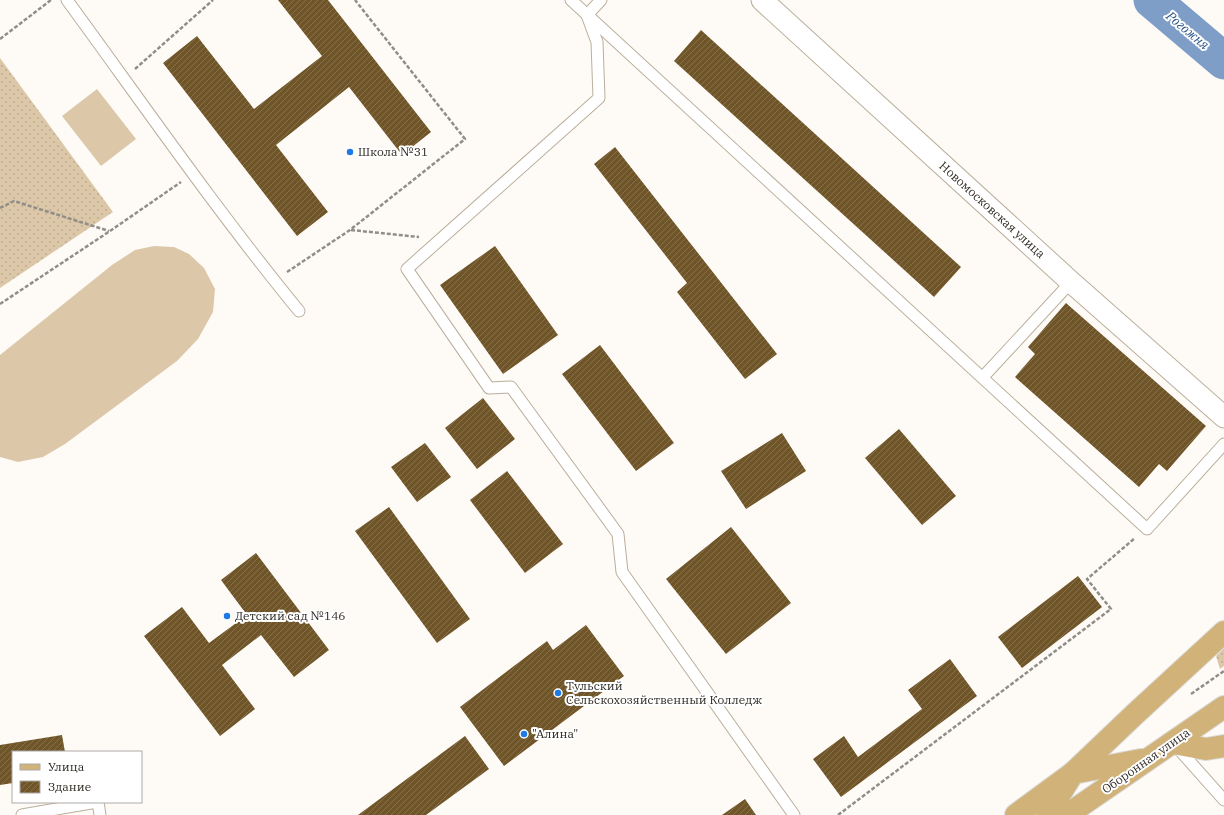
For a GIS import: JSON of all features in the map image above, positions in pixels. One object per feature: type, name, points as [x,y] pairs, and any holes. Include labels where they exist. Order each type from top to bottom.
[{"type":"main road","points":[[1016,815],[1073,773],[1224,632]]},
{"type":"main road","name":"Оборонная улица","points":[[1068,815],[1224,707]]},
{"type":"main road","points":[[1173,743],[1206,749],[1224,746]]},
{"type":"main road","points":[[1046,815],[1073,773],[1150,758]]},
{"type":"street","name":"Новомосковская улица","points":[[762,0],[1071,282],[1224,417]]},
{"type":"lane","points":[[67,0],[193,174],[274,280],[299,310]]},
{"type":"lane","points":[[571,0],[1147,528],[1224,444]]},
{"type":"lane","points":[[587,15],[601,0]]},
{"type":"lane","points":[[587,15],[597,42],[599,98],[407,269],[489,388],[511,387],[618,534],[622,572],[794,815]]},
{"type":"lane","points":[[983,377],[1071,282]]},
{"type":"lane","points":[[1173,743],[1224,800]]},
{"type":"lane","points":[[22,815],[92,803]]},
{"type":"lane","points":[[98,803],[100,815]]},
{"type":"path","points":[[0,39],[51,0]]},
{"type":"path","points":[[124,78],[213,0]]},
{"type":"path","points":[[274,280],[350,230],[465,138],[355,0]]},
{"type":"path","points":[[0,304],[110,232],[193,174]]},
{"type":"path","points":[[0,208],[14,201],[110,232]]},
{"type":"path","points":[[350,230],[441,239]]},
{"type":"path","points":[[838,815],[1112,609],[1087,579],[1147,528]]},
{"type":"shaded area","points":[[0,58],[113,212],[0,288]]},
{"type":"shaded area","points":[[97,89],[136,139],[101,166],[62,116]]},
{"type":"shaded area","points":[[154,246],[174,247],[189,254],[204,268],[215,289],[213,312],[198,339],[177,361],[65,444],[43,457],[18,462],[0,457],[0,355],[112,265],[135,250]]},
{"type":"shaded area","points":[[1224,648],[1224,666],[1220,669],[1216,656]]},
{"type":"building","points":[[278,0],[328,0],[431,132],[402,155],[349,87],[276,145],[328,212],[297,236],[163,63],[197,36],[254,109],[322,56]]},
{"type":"building","points":[[701,30],[961,267],[934,297],[674,61]]},
{"type":"building","points":[[615,147],[777,354],[745,379],[677,292],[687,283],[594,164]]},
{"type":"building","points":[[495,246],[558,335],[503,374],[440,285]]},
{"type":"building","points":[[1066,303],[1206,426],[1167,471],[1159,464],[1139,487],[1015,377],[1035,354],[1028,347]]},
{"type":"building","points":[[600,345],[674,443],[636,471],[562,374]]},
{"type":"building","points":[[483,398],[515,439],[477,469],[445,428]]},
{"type":"building","points":[[899,429],[956,496],[922,525],[865,458]]},
{"type":"building","points":[[782,433],[806,471],[746,509],[721,471]]},
{"type":"building","points":[[425,443],[451,477],[417,502],[391,467]]},
{"type":"building","points":[[507,471],[563,544],[525,573],[470,500]]},
{"type":"building","points":[[389,507],[470,619],[437,643],[355,531]]},
{"type":"building","points":[[731,527],[791,603],[726,654],[666,579]]},
{"type":"building","points":[[256,553],[329,650],[294,677],[261,635],[222,665],[255,709],[220,736],[144,636],[182,607],[209,643],[247,615],[221,580]]},
{"type":"building","points":[[1078,576],[1102,607],[1022,668],[998,637]]},
{"type":"building","points":[[586,625],[624,676],[504,766],[460,707],[547,641],[553,650]]},
{"type":"building","points":[[950,659],[977,696],[841,797],[813,759],[844,736],[858,757],[922,709],[908,690]]},
{"type":"building","points":[[62,735],[65,751],[12,751],[12,783],[0,785],[0,745]]},
{"type":"building","points":[[465,736],[489,769],[426,815],[358,815]]},
{"type":"building","points":[[745,799],[756,815],[722,815]]},
{"type":"waterway","name":"Рогожня","points":[[1152,0],[1224,61]]},
{"type":"place","name":"Школа №31","points":[[350,152]]},
{"type":"place","name":"Детский сад №146","points":[[227,616]]},
{"type":"place","name":"Тульский Сельскохозяйственный Колледж","points":[[558,693]]},
{"type":"place","name":"\"Алина\"","points":[[524,734]]}]
